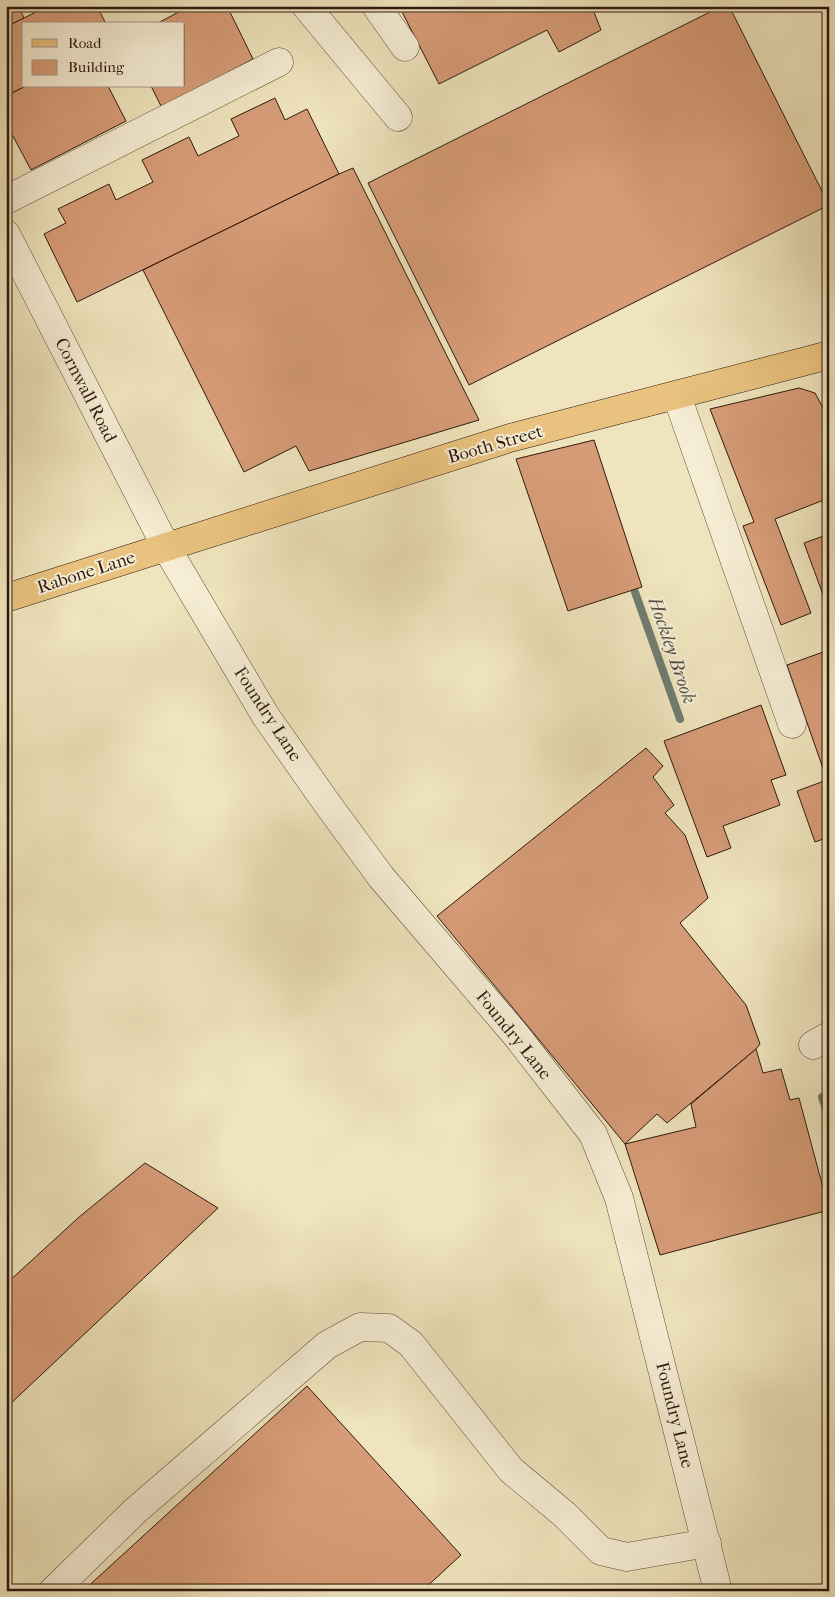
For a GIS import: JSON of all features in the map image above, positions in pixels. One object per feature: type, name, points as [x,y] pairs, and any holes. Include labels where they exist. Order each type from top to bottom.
[{"type":"main road","name":"Booth Street","points":[[166,547],[510,438],[829,356]]},
{"type":"main road","name":"Rabone Lane","points":[[6,598],[166,547]]},
{"type":"street","points":[[306,6],[398,116]]},
{"type":"street","points":[[376,6],[405,47]]},
{"type":"street","points":[[6,200],[279,62]]},
{"type":"street","name":"Cornwall Road","points":[[6,234],[166,547]]},
{"type":"street","points":[[676,396],[792,724]]},
{"type":"street","name":"Foundry Lane","points":[[166,547],[265,715],[326,802],[381,877],[516,1034],[593,1134],[619,1198],[718,1591]]},
{"type":"street","points":[[53,1591],[136,1511],[327,1345],[360,1327],[389,1328],[411,1344],[512,1470],[565,1515],[601,1551],[627,1557],[707,1543]]},
{"type":"building","points":[[6,6],[18,6],[24,18],[6,27]]},
{"type":"building","points":[[48,6],[97,6],[105,22],[22,22],[22,88],[6,96],[6,27]]},
{"type":"building","points":[[190,6],[227,6],[253,59],[162,108],[152,88],[185,88],[185,22],[160,22]]},
{"type":"building","points":[[399,6],[593,6],[601,30],[559,52],[547,30],[439,84]]},
{"type":"building","points":[[722,6],[729,6],[829,205],[469,385],[368,183]]},
{"type":"building","points":[[22,88],[109,88],[126,121],[31,170],[6,123],[6,96]]},
{"type":"building","points":[[275,98],[285,120],[307,109],[339,174],[77,302],[44,234],[66,223],[58,209],[109,184],[116,200],[153,182],[142,160],[189,137],[198,156],[239,136],[231,119]]},
{"type":"building","points":[[353,168],[479,420],[309,471],[296,446],[244,472],[143,270]]},
{"type":"building","points":[[799,388],[815,393],[829,419],[829,498],[775,519],[811,613],[781,625],[743,526],[754,522],[710,409]]},
{"type":"building","points":[[594,440],[642,587],[568,611],[516,459]]},
{"type":"building","points":[[829,534],[829,611],[804,543]]},
{"type":"building","points":[[826,651],[829,659],[829,837],[815,842],[797,791],[827,780],[787,665]]},
{"type":"building","points":[[761,705],[786,775],[771,780],[780,805],[723,826],[731,848],[707,857],[664,741]]},
{"type":"building","points":[[646,748],[663,766],[653,777],[674,805],[665,813],[685,835],[708,898],[680,923],[746,1005],[760,1044],[667,1123],[657,1114],[625,1144],[437,916]]},
{"type":"building","points":[[756,1049],[763,1073],[781,1069],[790,1100],[799,1098],[829,1210],[660,1255],[625,1144],[696,1127],[691,1104]]},
{"type":"building","points":[[145,1163],[218,1208],[6,1408],[6,1284],[78,1218]]},
{"type":"building","points":[[307,1386],[461,1555],[422,1591],[83,1591]]},
{"type":"waterway","name":"Hockley Brook","points":[[635,592],[680,719]]},
{"type":"waterway","name":"Hockley Brook","points":[[822,1097],[829,1118]]}]
